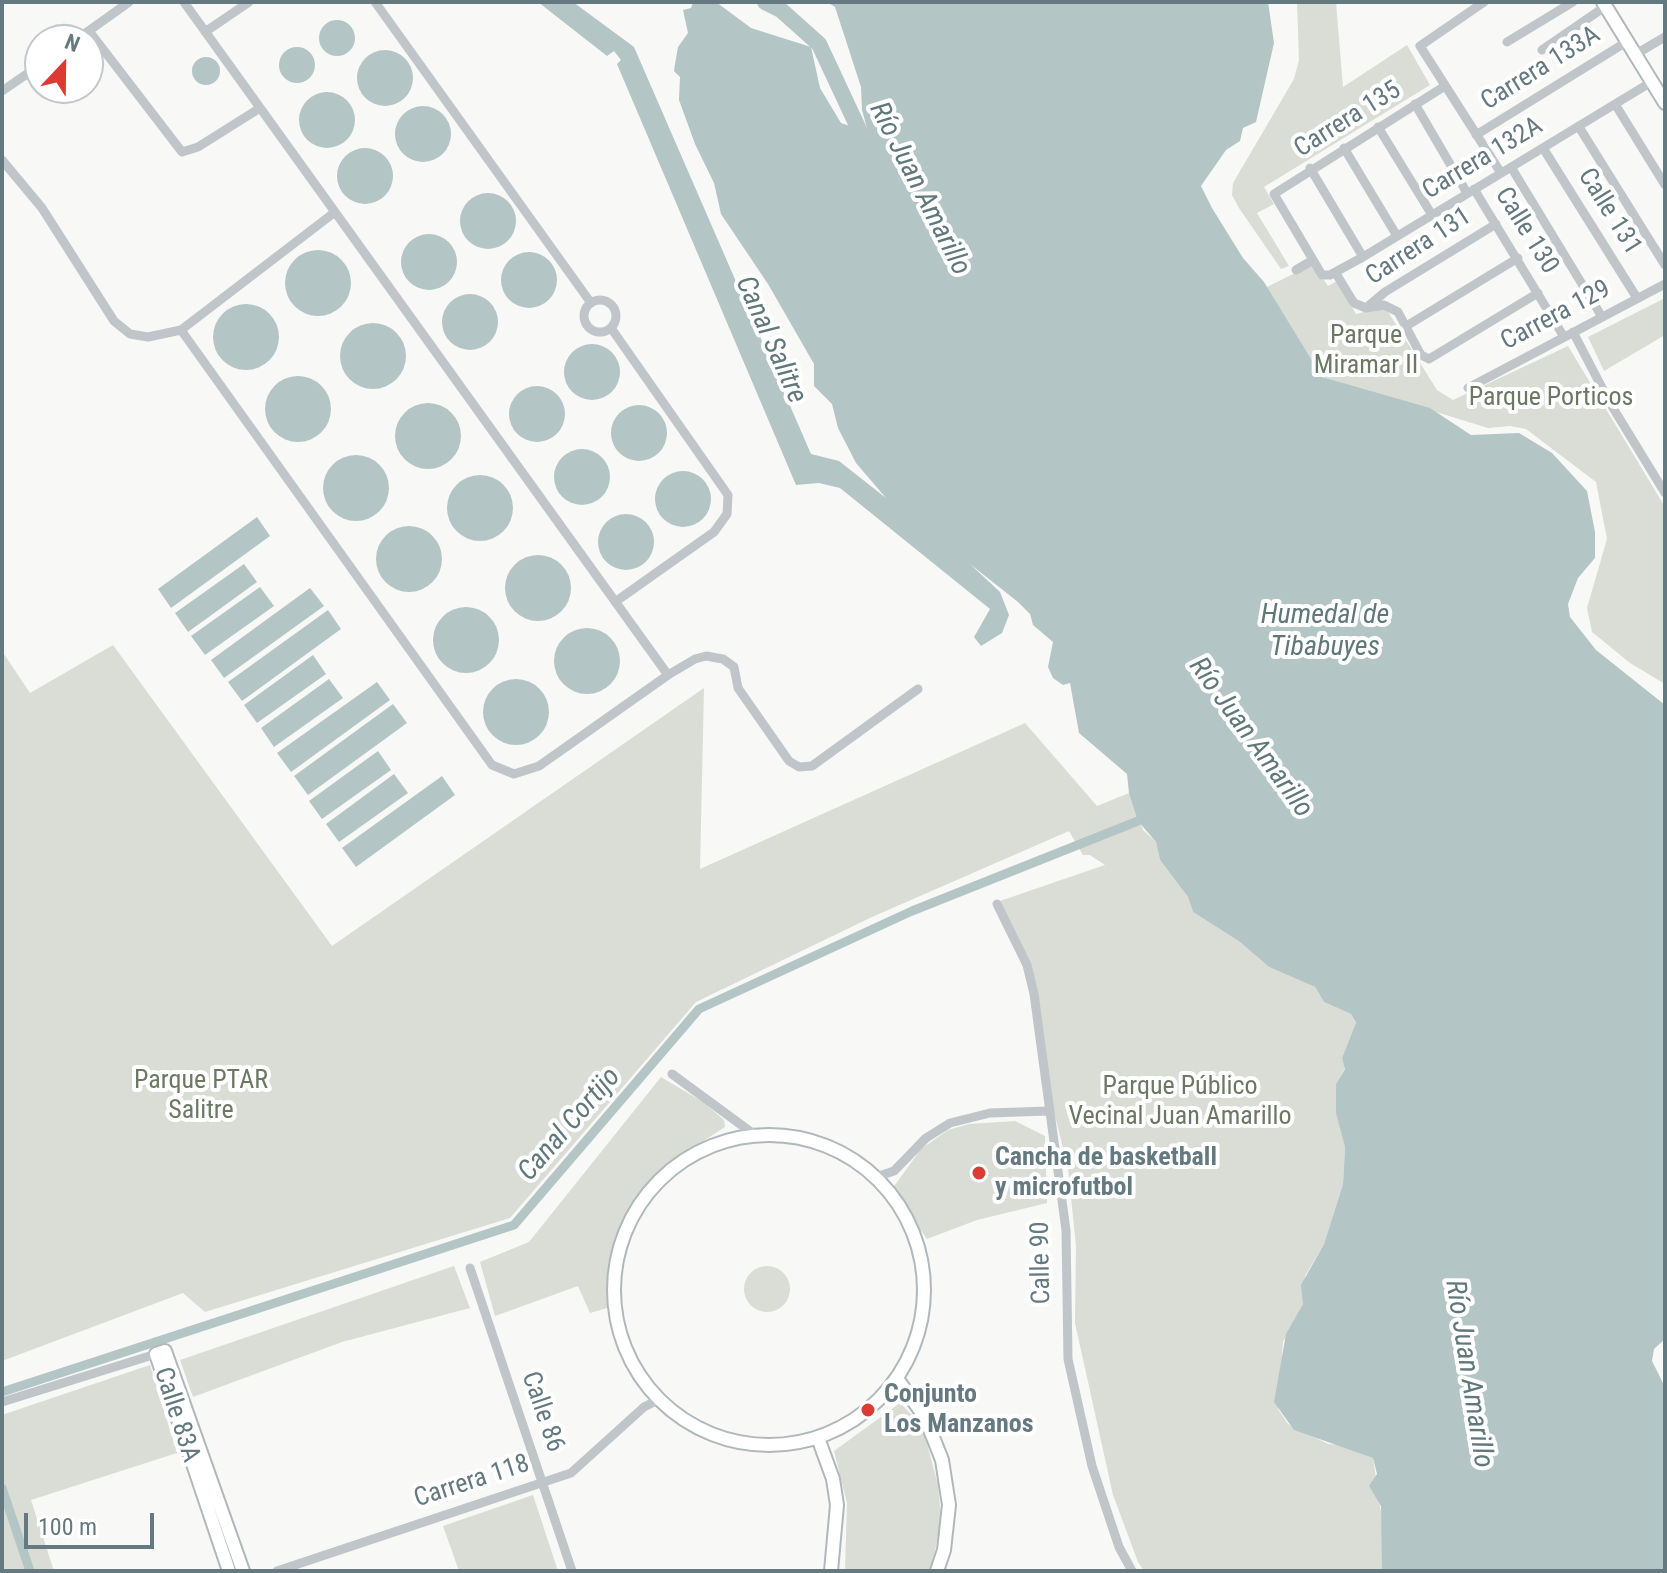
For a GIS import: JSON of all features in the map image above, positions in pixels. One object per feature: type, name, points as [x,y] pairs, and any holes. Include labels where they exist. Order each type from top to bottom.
[{"type":"street","points":[[99,24],[129,2]]},
{"type":"street","points":[[184,2],[668,675]]},
{"type":"street","points":[[205,32],[249,2]]},
{"type":"street","points":[[375,2],[591,303]]},
{"type":"street","points":[[1484,2],[1420,46],[1501,173]]},
{"type":"street","points":[[1507,42],[1573,2]]},
{"type":"street","points":[[1542,50],[1605,4],[1660,91]]},
{"type":"street","points":[[1636,54],[1665,37]]},
{"type":"street","name":"Carrera 133A","points":[[1476,135],[1628,41]]},
{"type":"street","points":[[104,51],[182,152],[198,147],[260,108]]},
{"type":"street","points":[[2,91],[24,76]]},
{"type":"street","name":"Carrera 135","points":[[1313,260],[1274,194],[1310,168],[1445,86]]},
{"type":"street","name":"Carrera 132A","points":[[1335,272],[1615,104],[1660,91]]},
{"type":"street","name":"Calle 130","points":[[1415,104],[1568,334],[1665,493]]},
{"type":"street","points":[[1615,104],[1665,185]]},
{"type":"street","points":[[1378,127],[1432,215]]},
{"type":"street","points":[[1579,127],[1665,265]]},
{"type":"street","points":[[1344,148],[1397,236]]},
{"type":"street","name":"Calle 131","points":[[1543,148],[1637,298]]},
{"type":"street","points":[[2,160],[42,208],[114,321],[130,334],[148,337],[181,330],[335,212]]},
{"type":"street","points":[[1511,167],[1602,317]]},
{"type":"street","points":[[1310,168],[1363,257]]},
{"type":"street","name":"Carrera 131","points":[[1366,308],[1385,292],[1496,224]]},
{"type":"street","points":[[1408,325],[1518,258]]},
{"type":"street","points":[[1296,270],[1313,260],[1322,275],[1335,272],[1354,303],[1366,308],[1390,306],[1408,325],[1417,348],[1429,359],[1538,293]]},
{"type":"street","name":"Carrera 129","points":[[1468,388],[1665,284]]},
{"type":"street","points":[[602,300],[612,306],[616,317],[611,328],[600,332],[589,328],[584,318],[591,303],[602,300]]},
{"type":"street","points":[[611,328],[728,495],[727,514],[714,532],[615,602]]},
{"type":"street","points":[[181,330],[478,747],[503,772],[514,774],[539,766],[668,675],[706,656],[730,663],[736,671],[738,688],[789,761],[799,767],[812,766],[918,689]]},
{"type":"street","name":"Calle 90","points":[[997,904],[1027,965],[1034,994],[1066,1230],[1068,1359],[1092,1466],[1119,1547],[1132,1571]]},
{"type":"street","points":[[672,1074],[755,1135]]},
{"type":"street","points":[[876,1177],[894,1171],[926,1138],[950,1123],[990,1113],[1048,1111]]},
{"type":"street","points":[[755,1135],[788,1136],[820,1143],[850,1157],[876,1177],[900,1205],[911,1227],[925,1275],[916,1347],[898,1380],[861,1415],[818,1438],[784,1445],[716,1436],[685,1422],[658,1400],[636,1373],[621,1342],[614,1296],[614,1273],[622,1238],[637,1207],[680,1163],[703,1149],[755,1135]]},
{"type":"street","name":"Calle 86","points":[[470,1268],[572,1571]]},
{"type":"street","name":"Calle 83A","points":[[229,1571],[156,1354],[165,1351],[243,1571]]},
{"type":"street","points":[[2,1402],[156,1354]]},
{"type":"street","points":[[898,1380],[925,1417],[942,1460],[949,1505],[944,1550],[937,1571]]},
{"type":"street","name":"Carrera 118","points":[[277,1571],[582,1467],[644,1407],[658,1400]]},
{"type":"street","points":[[818,1438],[833,1479],[837,1505],[831,1571]]},
{"type":"green space","points":[[1297,2],[1336,2],[1343,87],[1407,45],[1430,85],[1264,187],[1274,204],[1257,213],[1289,266],[1281,269],[1232,195],[1233,183],[1294,79],[1299,60]]},
{"type":"green space","name":"Parque Porticos","points":[[1313,264],[1328,286],[1337,281],[1356,314],[1385,307],[1437,390],[1453,400],[1568,346],[1665,507],[1665,684],[1630,663],[1592,632],[1587,608],[1607,539],[1596,482],[1526,429],[1510,426],[1488,428],[1322,377],[1265,288]]},
{"type":"green space","points":[[1665,298],[1665,335],[1604,371],[1588,337]]},
{"type":"green space","name":"Parque PTAR Salitre","points":[[113,645],[332,946],[704,688],[700,869],[1025,723],[1097,806],[1129,793],[1143,830],[1156,842],[1160,860],[1188,897],[1193,912],[1240,942],[1269,967],[1315,987],[1324,1002],[1351,1014],[1356,1024],[1342,1058],[1345,1068],[1336,1084],[1345,1147],[1343,1184],[1324,1244],[1305,1276],[1303,1304],[1283,1342],[1278,1409],[1288,1424],[1328,1444],[1340,1445],[1373,1458],[1384,1534],[1382,1571],[1144,1571],[1138,1562],[1113,1495],[1075,1323],[1076,1246],[1068,1168],[1050,1096],[1032,970],[1000,901],[1105,865],[1090,855],[1083,855],[1069,831],[872,917],[696,1002],[510,1218],[205,1312],[183,1293],[2,1361],[2,651],[30,693]]},
{"type":"green space","points":[[661,1077],[703,1102],[724,1120],[725,1127],[674,1160],[629,1211],[608,1268],[607,1308],[590,1313],[578,1286],[495,1316],[480,1262],[529,1242]]},
{"type":"green space","points":[[1015,1121],[1045,1136],[1047,1203],[977,1220],[927,1239],[892,1189],[921,1149],[948,1130],[969,1124]]},
{"type":"green space","points":[[454,1266],[470,1308],[342,1342],[193,1397],[180,1360]]},
{"type":"green space","points":[[767,1266],[783,1273],[790,1289],[783,1305],[767,1312],[751,1305],[744,1289],[751,1273]]},
{"type":"green space","points":[[150,1365],[177,1453],[31,1500],[54,1571],[2,1571],[2,1415]]},
{"type":"green space","points":[[900,1403],[922,1425],[938,1485],[941,1520],[931,1571],[845,1571],[847,1503],[834,1451]]},
{"type":"green space","points":[[533,1495],[558,1571],[459,1571],[443,1526]]},
{"type":"water","name":"Humedal de Tibabuyes","points":[[538,2],[573,2],[634,47],[811,454],[839,461],[886,498],[856,463],[838,428],[832,404],[814,386],[814,364],[768,284],[721,214],[714,183],[679,100],[680,77],[674,71],[678,47],[688,33],[683,10],[691,8],[693,2],[716,2],[751,28],[811,47],[820,88],[841,123],[868,132],[862,110],[861,87],[835,7],[827,2],[1268,2],[1274,43],[1256,122],[1243,128],[1240,141],[1226,150],[1201,186],[1212,208],[1243,258],[1264,282],[1322,377],[1430,408],[1471,435],[1519,433],[1552,453],[1587,491],[1595,532],[1595,558],[1578,578],[1568,604],[1570,617],[1596,650],[1665,705],[1665,1339],[1654,1349],[1652,1361],[1665,1387],[1665,1571],[1382,1571],[1381,1506],[1369,1486],[1377,1474],[1373,1458],[1294,1430],[1274,1402],[1286,1334],[1303,1304],[1301,1285],[1324,1244],[1343,1184],[1345,1147],[1336,1113],[1336,1084],[1345,1069],[1342,1058],[1356,1023],[1351,1014],[1324,1002],[1315,987],[1269,967],[1240,942],[1193,912],[1188,897],[1160,860],[1156,842],[1138,821],[1127,774],[1079,733],[1070,683],[1063,685],[1053,678],[1048,667],[1053,642],[1033,625],[1030,614],[1018,602],[970,564],[1000,592],[1009,615],[1002,633],[981,646],[974,637],[990,609],[840,488],[819,483],[796,485],[617,64],[621,60],[614,51],[607,56]]},
{"type":"water","points":[[337,20],[349,26],[355,38],[349,50],[337,56],[325,50],[319,38],[325,26]]},
{"type":"water","points":[[297,47],[309,53],[315,65],[309,77],[297,83],[285,77],[279,65],[285,53]]},
{"type":"water","points":[[385,50],[404,59],[413,78],[404,97],[385,106],[366,97],[357,78],[366,59]]},
{"type":"water","points":[[206,57],[216,61],[220,71],[216,81],[206,85],[196,81],[192,71],[196,61]]},
{"type":"water","points":[[327,92],[347,100],[355,120],[347,140],[327,148],[307,140],[299,120],[307,100]]},
{"type":"water","points":[[423,106],[443,114],[451,134],[443,154],[423,162],[403,154],[395,134],[403,114]]},
{"type":"water","points":[[365,148],[385,156],[393,176],[385,196],[365,204],[345,196],[337,176],[345,156]]},
{"type":"water","points":[[488,193],[508,201],[516,221],[508,241],[488,249],[468,241],[460,221],[468,201]]},
{"type":"water","points":[[429,234],[448,243],[457,262],[448,281],[429,290],[410,281],[401,262],[410,243]]},
{"type":"water","points":[[312,250],[324,250],[336,255],[346,265],[351,283],[349,296],[336,311],[324,316],[312,316],[300,311],[290,301],[285,289],[285,277],[290,265],[300,255]]},
{"type":"water","points":[[529,252],[548,261],[557,280],[548,299],[529,308],[510,299],[501,280],[510,261]]},
{"type":"water","points":[[470,294],[490,302],[498,322],[490,342],[470,350],[450,342],[442,322],[450,302]]},
{"type":"water","points":[[240,304],[252,304],[264,309],[274,319],[279,337],[277,350],[264,365],[252,370],[240,370],[228,365],[218,355],[213,343],[213,331],[218,319],[228,309]]},
{"type":"water","points":[[379,323],[397,332],[404,343],[404,369],[397,380],[386,387],[367,389],[349,380],[342,369],[340,350],[349,332],[360,325]]},
{"type":"water","points":[[592,344],[612,352],[620,372],[612,392],[592,400],[572,392],[564,372],[572,352]]},
{"type":"water","points":[[304,376],[322,385],[329,396],[329,422],[322,433],[311,440],[292,442],[274,433],[267,422],[265,403],[274,385],[285,378]]},
{"type":"water","points":[[537,386],[557,394],[565,414],[557,434],[537,442],[517,434],[509,414],[517,394]]},
{"type":"water","points":[[434,403],[452,412],[459,423],[459,449],[452,460],[441,467],[422,469],[404,460],[397,449],[395,430],[404,412],[415,405]]},
{"type":"water","points":[[639,405],[659,413],[667,433],[659,453],[639,461],[619,453],[611,433],[619,413]]},
{"type":"water","points":[[582,449],[602,457],[610,477],[602,497],[582,505],[562,497],[554,477],[562,457]]},
{"type":"water","points":[[362,455],[380,464],[387,475],[387,501],[380,512],[369,519],[350,521],[332,512],[325,501],[323,482],[332,464],[343,457]]},
{"type":"water","points":[[683,471],[703,479],[711,499],[703,519],[683,527],[663,519],[655,499],[663,479]]},
{"type":"water","points":[[486,475],[504,484],[511,495],[511,521],[504,532],[493,539],[474,541],[456,532],[449,521],[447,502],[456,484],[467,477]]},
{"type":"water","points":[[626,514],[646,522],[654,542],[646,562],[626,570],[606,562],[598,542],[606,522]]},
{"type":"water","points":[[257,517],[270,536],[171,608],[158,589]]},
{"type":"water","points":[[415,526],[433,535],[440,546],[440,572],[433,583],[422,590],[403,592],[385,583],[378,572],[376,553],[385,535],[396,528]]},
{"type":"water","points":[[544,555],[562,564],[569,575],[569,601],[562,612],[551,619],[532,621],[514,612],[507,601],[505,582],[514,564],[525,557]]},
{"type":"water","points":[[244,564],[257,582],[188,632],[175,613]]},
{"type":"water","points":[[260,587],[274,606],[205,655],[191,636]]},
{"type":"water","points":[[310,588],[324,606],[224,678],[211,660]]},
{"type":"water","points":[[472,607],[490,616],[497,627],[497,653],[490,664],[479,671],[460,673],[442,664],[435,653],[433,634],[442,616],[453,609]]},
{"type":"water","points":[[328,610],[341,629],[242,701],[228,682]]},
{"type":"water","points":[[593,628],[611,637],[618,648],[618,674],[611,685],[600,692],[581,694],[563,685],[556,674],[554,655],[563,637],[574,630]]},
{"type":"water","points":[[313,655],[326,674],[257,723],[244,705]]},
{"type":"water","points":[[329,679],[343,698],[274,747],[261,728]]},
{"type":"water","points":[[522,679],[540,688],[547,699],[547,725],[540,736],[529,743],[510,745],[492,736],[485,725],[483,706],[492,688],[503,681]]},
{"type":"water","points":[[377,682],[390,700],[291,772],[277,753]]},
{"type":"water","points":[[393,704],[407,723],[308,795],[294,776]]},
{"type":"water","points":[[378,751],[391,770],[322,819],[309,801]]},
{"type":"water","points":[[394,774],[408,793],[339,842],[326,824]]},
{"type":"water","points":[[442,776],[455,795],[356,867],[342,848]]},
{"type":"waterway","name":"Río Juan Amarillo","points":[[765,2],[781,10],[819,44],[868,149]]},
{"type":"waterway","name":"Canal Cortijo","points":[[2,1392],[514,1225],[699,1009],[912,911],[1138,821]]},
{"type":"waterway","name":"Canal Cortijo","points":[[2,1488],[30,1571]]},
{"type":"place","name":"Cancha de basketball y microfutbol","points":[[979,1173]]},
{"type":"place","name":"Conjunto Los Manzanos","points":[[868,1410]]},
{"type":"park label","name":"Parque Miramar II","points":[[1366,351]]},
{"type":"park label","name":"Parque Público Vecinal Juan Amarillo","points":[[1180,1102]]},
{"type":"water label","name":"Canal Salitre","points":[[770,340]]}]
